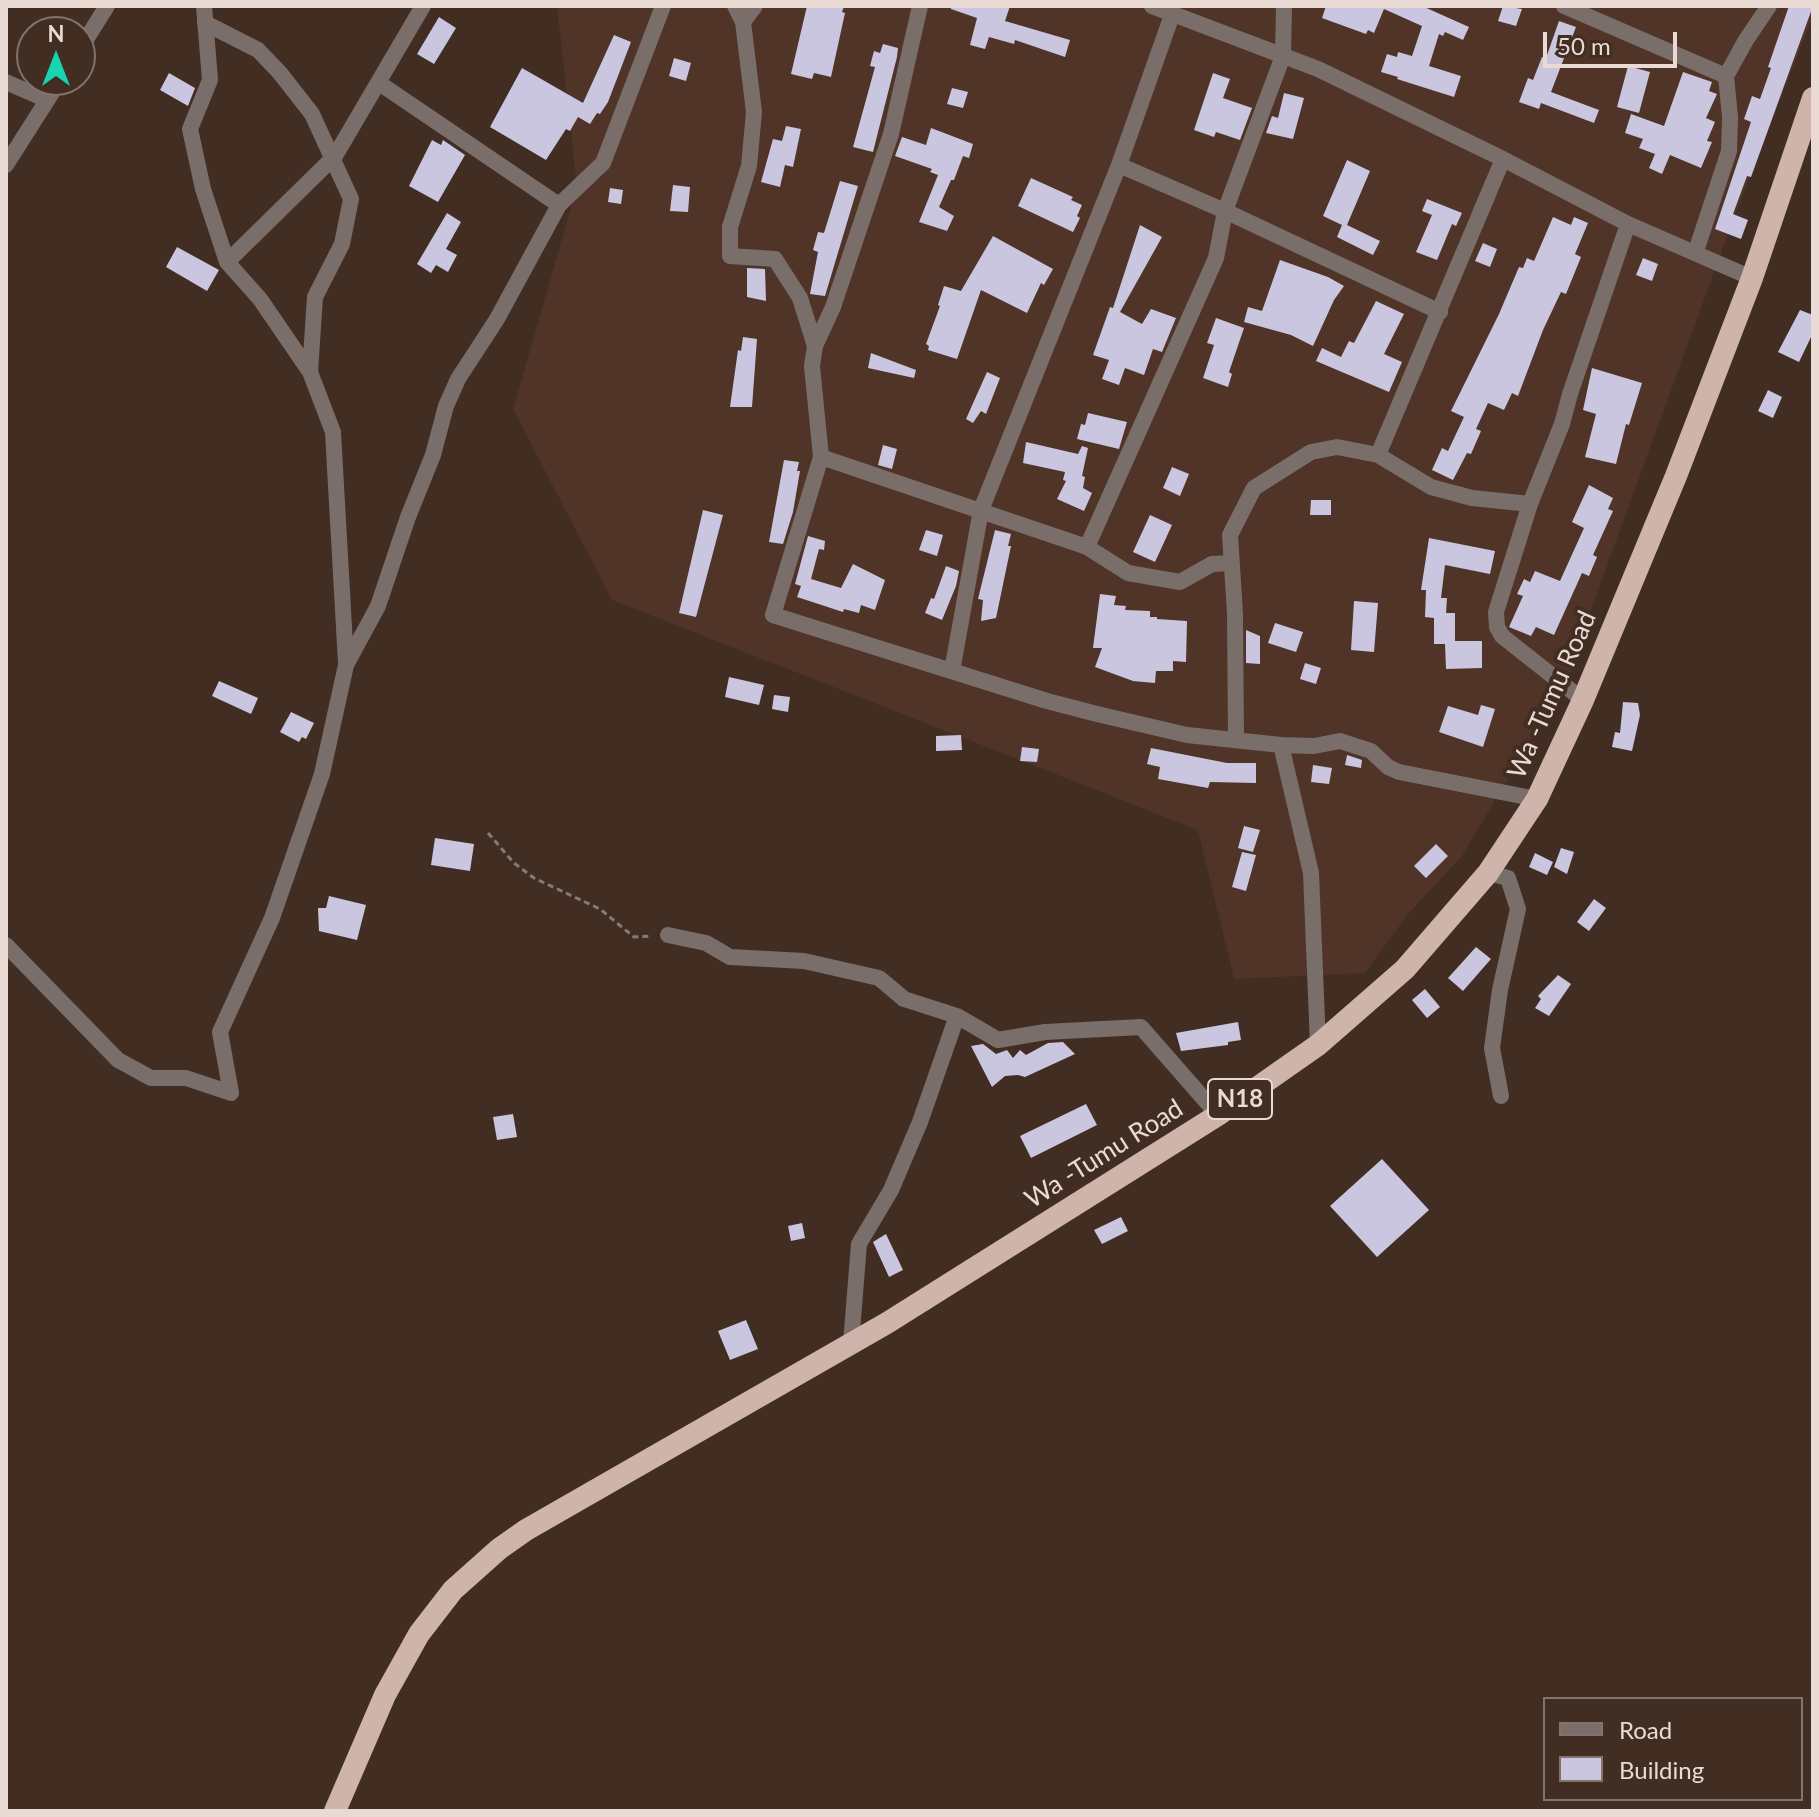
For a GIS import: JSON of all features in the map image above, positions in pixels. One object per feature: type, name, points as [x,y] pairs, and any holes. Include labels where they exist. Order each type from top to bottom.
[{"type":"highway","name":"Wa -Tumu Road","points":[[335,1811],[385,1695],[419,1634],[453,1590],[499,1549],[526,1530],[887,1323],[1218,1115],[1318,1045],[1405,969],[1488,873],[1537,799],[1583,700],[1676,476],[1752,278],[1813,98]]},
{"type":"street","points":[[96,24],[107,6]]},
{"type":"street","points":[[227,262],[332,159],[423,6]]},
{"type":"street","points":[[346,665],[378,606],[458,379],[497,319],[559,205],[603,163],[663,6]]},
{"type":"street","points":[[735,6],[743,22],[754,112],[749,166],[730,227],[730,256],[775,259],[800,298],[815,346]]},
{"type":"street","points":[[743,22],[755,6]]},
{"type":"street","points":[[920,6],[891,134],[833,307],[815,346],[812,366],[821,457],[773,615],[1084,711],[1187,735],[1281,745],[1314,746],[1340,741],[1371,751],[1388,767],[1399,772],[1537,799]]},
{"type":"street","points":[[1152,6],[1318,69],[1628,224],[1752,278]]},
{"type":"street","points":[[1087,547],[1216,258],[1225,211],[1283,56],[1284,6]]},
{"type":"street","points":[[1564,6],[1726,76]]},
{"type":"street","points":[[1696,251],[1729,151],[1726,76],[1769,6]]},
{"type":"street","points":[[205,14],[258,50],[280,73],[312,114],[351,199],[342,244],[315,297],[310,372]]},
{"type":"street","points":[[6,945],[118,1060],[151,1078],[186,1078],[231,1093],[220,1032],[272,918],[322,774],[346,665],[333,432],[310,372],[260,299],[227,262],[203,189],[190,129],[210,80],[205,14]]},
{"type":"street","points":[[952,671],[981,510],[1119,165],[1172,15]]},
{"type":"street","points":[[6,82],[47,100]]},
{"type":"street","points":[[379,83],[559,205]]},
{"type":"street","points":[[6,165],[50,96]]},
{"type":"street","points":[[1378,455],[1503,159]]},
{"type":"street","points":[[1119,165],[1440,312]]},
{"type":"street","points":[[1583,700],[1502,636],[1497,627],[1496,612],[1530,504],[1562,424],[1628,224]]},
{"type":"street","points":[[1236,740],[1235,614],[1230,535],[1254,488],[1311,452],[1337,447],[1378,455],[1431,487],[1472,498],[1530,504]]},
{"type":"street","points":[[821,457],[1087,547],[1128,573],[1180,582],[1212,564],[1231,563]]},
{"type":"street","points":[[1281,745],[1311,873],[1318,1045]]},
{"type":"street","points":[[1488,873],[1508,878],[1518,909],[1500,990],[1492,1048],[1501,1096]]},
{"type":"street","points":[[668,935],[706,943],[730,957],[804,961],[879,978],[904,999],[957,1016],[998,1040],[1045,1032],[1141,1027],[1218,1115]]},
{"type":"street","points":[[851,1343],[859,1244],[879,1213],[903,1163],[957,1016]]},
{"type":"path","points":[[488,833],[514,863],[534,878],[600,909],[634,937],[668,935]]},
{"type":"shaded area","points":[[557,6],[1813,6],[1813,16],[1736,212],[1581,637],[1571,673],[1462,856],[1408,914],[1365,973],[1234,979],[1198,830],[612,600],[513,409],[577,187]]},
{"type":"building","points":[[807,6],[844,6],[831,77],[814,73],[812,79],[791,74]]},
{"type":"building","points":[[951,6],[1010,6],[1005,21],[1070,40],[1065,57],[1015,40],[1014,44],[989,37],[985,49],[970,45],[977,18],[951,9]]},
{"type":"building","points":[[1326,6],[1422,6],[1469,27],[1463,40],[1445,32],[1443,36],[1439,34],[1429,66],[1461,76],[1454,97],[1381,72],[1387,54],[1397,57],[1398,52],[1412,56],[1422,26],[1384,9],[1374,33],[1368,30],[1366,34],[1322,18]]},
{"type":"building","points":[[1503,6],[1522,9],[1516,26],[1498,21]]},
{"type":"building","points":[[1789,6],[1813,6],[1751,177],[1747,176],[1733,214],[1748,220],[1741,239],[1715,229],[1751,122],[1744,119],[1752,96],[1760,99]]},
{"type":"building","points":[[439,17],[456,28],[434,64],[417,54]]},
{"type":"building","points":[[1559,21],[1576,27],[1551,92],[1599,110],[1594,123],[1541,103],[1539,109],[1519,102],[1528,78],[1533,80],[1542,57],[1546,58]]},
{"type":"building","points":[[614,35],[631,42],[608,102],[590,124],[578,117],[570,131],[566,129],[546,160],[490,127],[522,68],[583,103]]},
{"type":"building","points":[[883,44],[898,48],[873,152],[853,147],[875,67],[870,66],[874,51],[880,53]]},
{"type":"building","points":[[674,58],[691,63],[686,81],[669,76]]},
{"type":"building","points":[[1628,66],[1650,72],[1639,113],[1617,107]]},
{"type":"building","points":[[1683,72],[1712,82],[1709,91],[1717,94],[1706,118],[1715,122],[1707,141],[1712,142],[1701,168],[1670,155],[1662,174],[1649,168],[1655,154],[1639,148],[1643,139],[1625,133],[1631,114],[1664,126]]},
{"type":"building","points":[[169,73],[195,88],[188,106],[160,90]]},
{"type":"building","points":[[1213,73],[1230,79],[1223,98],[1252,108],[1240,140],[1216,132],[1214,137],[1194,130]]},
{"type":"building","points":[[952,88],[968,92],[963,108],[947,104]]},
{"type":"building","points":[[1284,93],[1304,98],[1293,139],[1266,133],[1272,116],[1278,118]]},
{"type":"building","points":[[786,126],[801,129],[793,167],[785,165],[780,187],[761,182],[773,139],[782,141]]},
{"type":"building","points":[[931,128],[973,144],[969,158],[963,156],[939,207],[954,216],[947,231],[919,222],[938,175],[930,172],[932,169],[895,156],[902,137],[926,145]]},
{"type":"building","points":[[432,140],[441,145],[443,140],[465,155],[438,202],[409,186]]},
{"type":"building","points":[[1347,160],[1370,171],[1347,225],[1380,241],[1373,255],[1337,237],[1342,225],[1323,216]]},
{"type":"building","points":[[1031,178],[1073,197],[1071,200],[1082,205],[1073,232],[1018,206]]},
{"type":"building","points":[[840,181],[858,186],[825,296],[810,294],[818,252],[813,250],[818,232],[824,233]]},
{"type":"building","points":[[673,185],[690,187],[688,212],[670,211]]},
{"type":"building","points":[[610,188],[623,190],[621,204],[608,202]]},
{"type":"building","points":[[1427,199],[1462,213],[1456,226],[1452,224],[1437,260],[1416,252],[1432,215],[1422,211]]},
{"type":"building","points":[[447,213],[461,222],[446,249],[457,255],[448,272],[436,265],[431,273],[417,264]]},
{"type":"building","points":[[1553,217],[1571,225],[1574,217],[1588,223],[1575,254],[1581,257],[1566,294],[1561,292],[1543,330],[1518,396],[1512,393],[1504,410],[1488,403],[1476,429],[1481,431],[1471,454],[1467,453],[1453,480],[1432,470],[1442,448],[1448,451],[1464,417],[1451,411],[1519,267],[1523,268],[1527,258],[1534,261]]},
{"type":"building","points":[[1140,225],[1162,237],[1120,312],[1142,324],[1151,309],[1176,318],[1162,352],[1153,349],[1144,375],[1125,368],[1119,385],[1102,379],[1109,360],[1093,355],[1110,307],[1113,308]]},
{"type":"building","points":[[993,236],[1053,269],[1044,285],[1041,283],[1027,313],[981,290],[957,359],[928,350],[926,344],[944,286],[961,291]]},
{"type":"building","points":[[1483,243],[1497,249],[1490,267],[1475,261]]},
{"type":"building","points":[[177,247],[219,270],[207,291],[166,267]]},
{"type":"building","points":[[1643,258],[1658,264],[1652,281],[1636,275]]},
{"type":"building","points":[[1280,260],[1344,286],[1334,300],[1313,346],[1291,335],[1244,322],[1248,307],[1262,311]]},
{"type":"building","points":[[747,268],[765,269],[766,301],[747,297]]},
{"type":"building","points":[[1376,301],[1404,314],[1384,354],[1402,362],[1389,392],[1316,361],[1322,348],[1341,357],[1349,341],[1354,343]]},
{"type":"building","points":[[1800,310],[1813,315],[1813,333],[1799,362],[1778,352]]},
{"type":"building","points":[[1216,318],[1244,328],[1229,372],[1232,374],[1228,387],[1203,378],[1214,345],[1207,343]]},
{"type":"building","points":[[743,337],[757,339],[752,407],[730,407],[738,350],[741,351]]},
{"type":"building","points":[[871,353],[916,370],[914,378],[868,368]]},
{"type":"building","points":[[1592,368],[1642,383],[1629,425],[1626,424],[1616,464],[1585,457],[1596,414],[1583,410]]},
{"type":"building","points":[[987,372],[1000,378],[986,414],[981,411],[973,423],[966,419]]},
{"type":"building","points":[[1768,390],[1782,397],[1773,418],[1758,411]]},
{"type":"building","points":[[1088,413],[1127,422],[1119,449],[1077,439]]},
{"type":"building","points":[[1026,442],[1078,454],[1082,446],[1088,448],[1082,476],[1085,477],[1083,488],[1092,493],[1084,511],[1057,499],[1066,481],[1063,480],[1065,472],[1023,463]]},
{"type":"building","points":[[883,445],[897,449],[892,469],[878,465]]},
{"type":"building","points":[[784,460],[799,462],[797,471],[800,471],[793,512],[783,544],[769,542]]},
{"type":"building","points":[[1172,467],[1189,474],[1180,496],[1163,488]]},
{"type":"building","points":[[1589,485],[1613,498],[1608,509],[1613,511],[1593,555],[1597,557],[1589,576],[1582,573],[1554,635],[1536,627],[1531,636],[1509,627],[1523,596],[1517,594],[1524,579],[1530,582],[1535,571],[1560,581],[1584,528],[1572,522]]},
{"type":"building","points":[[1311,500],[1331,500],[1331,515],[1310,515]]},
{"type":"building","points":[[703,510],[723,515],[696,617],[679,613]]},
{"type":"building","points":[[1150,515],[1172,525],[1155,562],[1133,552]]},
{"type":"building","points":[[926,530],[943,535],[937,556],[919,550]]},
{"type":"building","points":[[995,530],[1011,534],[1008,546],[1011,546],[996,618],[981,621],[983,600],[978,599]]},
{"type":"building","points":[[808,536],[825,541],[824,550],[819,549],[811,579],[841,588],[853,564],[885,580],[875,610],[861,605],[859,613],[844,609],[843,612],[797,597],[801,586],[795,584]]},
{"type":"building","points":[[1429,538],[1495,551],[1490,574],[1445,565],[1441,598],[1447,598],[1446,613],[1455,613],[1455,641],[1482,641],[1482,668],[1446,669],[1445,644],[1434,644],[1434,618],[1425,617],[1426,590],[1421,590]]},
{"type":"building","points":[[946,566],[959,571],[942,620],[925,613],[931,598],[934,599]]},
{"type":"building","points":[[1100,594],[1116,596],[1114,605],[1126,606],[1125,610],[1150,611],[1150,617],[1157,619],[1187,621],[1186,662],[1173,661],[1173,671],[1156,671],[1155,683],[1133,681],[1095,667],[1102,648],[1093,648]]},
{"type":"building","points":[[1354,601],[1378,603],[1374,652],[1351,650]]},
{"type":"building","points":[[1275,623],[1303,632],[1296,652],[1268,643]]},
{"type":"building","points":[[1246,630],[1260,636],[1260,664],[1246,663]]},
{"type":"building","points":[[1305,663],[1321,668],[1316,684],[1300,679]]},
{"type":"building","points":[[729,677],[764,685],[759,705],[725,697]]},
{"type":"building","points":[[219,681],[258,698],[251,714],[212,696]]},
{"type":"building","points":[[774,695],[790,697],[788,712],[772,709]]},
{"type":"building","points":[[1623,702],[1638,703],[1640,715],[1632,751],[1612,747],[1615,732],[1620,733]]},
{"type":"building","points":[[1481,705],[1495,709],[1483,747],[1439,732],[1448,706],[1478,715]]},
{"type":"building","points":[[291,712],[314,723],[306,739],[302,737],[299,742],[280,732]]},
{"type":"building","points":[[961,735],[962,750],[936,751],[936,736]]},
{"type":"building","points":[[1022,747],[1039,749],[1037,762],[1020,761]]},
{"type":"building","points":[[1151,748],[1227,763],[1256,763],[1256,783],[1210,782],[1208,788],[1158,779],[1160,767],[1147,764]]},
{"type":"building","points":[[1347,755],[1362,760],[1361,768],[1345,765]]},
{"type":"building","points":[[1313,765],[1332,768],[1329,784],[1311,782]]},
{"type":"building","points":[[1244,826],[1260,830],[1253,852],[1238,848]]},
{"type":"building","points":[[435,838],[474,844],[470,871],[431,865]]},
{"type":"building","points":[[1436,844],[1448,856],[1426,878],[1414,866]]},
{"type":"building","points":[[1561,848],[1574,852],[1567,874],[1554,867]]},
{"type":"building","points":[[1242,852],[1256,855],[1246,891],[1232,887]]},
{"type":"building","points":[[1535,853],[1553,862],[1547,875],[1529,867]]},
{"type":"building","points":[[329,896],[366,905],[357,940],[319,931],[318,908],[326,908]]},
{"type":"building","points":[[1594,899],[1606,908],[1589,931],[1577,922]]},
{"type":"building","points":[[1476,947],[1491,959],[1463,991],[1448,978]]},
{"type":"building","points":[[1558,975],[1571,984],[1549,1016],[1535,1008],[1541,999],[1538,996]]},
{"type":"building","points":[[1425,989],[1440,1007],[1427,1018],[1412,1000]]},
{"type":"building","points":[[1238,1022],[1241,1040],[1228,1042],[1228,1045],[1181,1051],[1176,1033]]},
{"type":"building","points":[[1063,1042],[1075,1054],[1025,1077],[1005,1076],[992,1087],[971,1046],[983,1044],[996,1054],[1007,1050],[1013,1058],[1020,1050],[1026,1055],[1048,1043]]},
{"type":"building","points":[[1086,1104],[1097,1125],[1031,1158],[1020,1136]]},
{"type":"building","points":[[513,1114],[517,1137],[497,1140],[493,1117]]},
{"type":"building","points":[[1382,1159],[1429,1210],[1377,1257],[1330,1206]]},
{"type":"building","points":[[1121,1217],[1128,1231],[1102,1244],[1094,1230]]},
{"type":"building","points":[[802,1223],[805,1238],[791,1241],[788,1226]]},
{"type":"building","points":[[886,1234],[903,1270],[889,1277],[873,1242]]},
{"type":"building","points":[[746,1320],[758,1349],[730,1360],[718,1331]]}]
